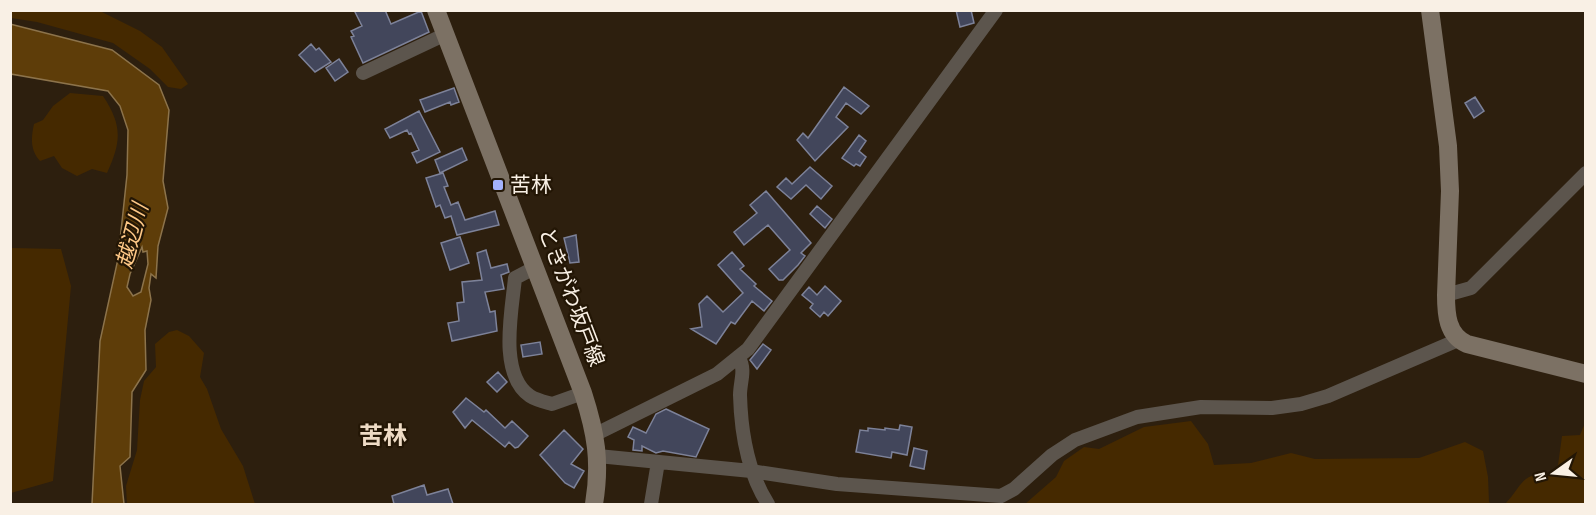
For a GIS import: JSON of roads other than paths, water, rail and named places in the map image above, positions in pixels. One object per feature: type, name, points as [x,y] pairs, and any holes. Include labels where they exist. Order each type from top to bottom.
[{"type":"main road","name":"ときがわ坂戸線","points":[[436,10],[583,393],[596,434],[598,456],[594,504]]},
{"type":"main road","points":[[1430,10],[1450,191],[1446,295],[1448,319],[1458,340],[1586,375]]},
{"type":"street","points":[[596,434],[698,384],[739,358],[757,339],[912,122],[996,10]]},
{"type":"street","points":[[363,73],[446,34]]},
{"type":"street","points":[[1446,295],[1472,288],[1586,173]]},
{"type":"street","points":[[536,267],[515,278],[509,352],[513,368],[529,395],[552,404],[583,393]]},
{"type":"street","points":[[598,456],[751,471],[837,484],[1000,496],[1014,489],[1040,465],[1075,440],[1137,417],[1201,407],[1272,408],[1301,405],[1328,396],[1458,340]]},
{"type":"street","points":[[739,358],[743,370],[740,393],[742,421],[751,471],[768,504]]},
{"type":"street","points":[[651,504],[658,462]]},
{"type":"water","name":"越辺川","points":[[10,24],[112,50],[159,85],[169,110],[163,181],[168,208],[158,246],[156,278],[151,274],[149,288],[151,300],[145,330],[146,370],[132,392],[130,457],[120,466],[124,504],[92,504],[100,341],[118,259],[127,175],[128,130],[120,106],[108,91],[11,74]],"holes":[[[142,247],[143,252],[147,251],[148,264],[141,292],[133,296],[127,287]]]},
{"type":"place","name":"苦林","points":[[498,185]]},
{"type":"district","name":"苦林","points":[[383,436]]}]
